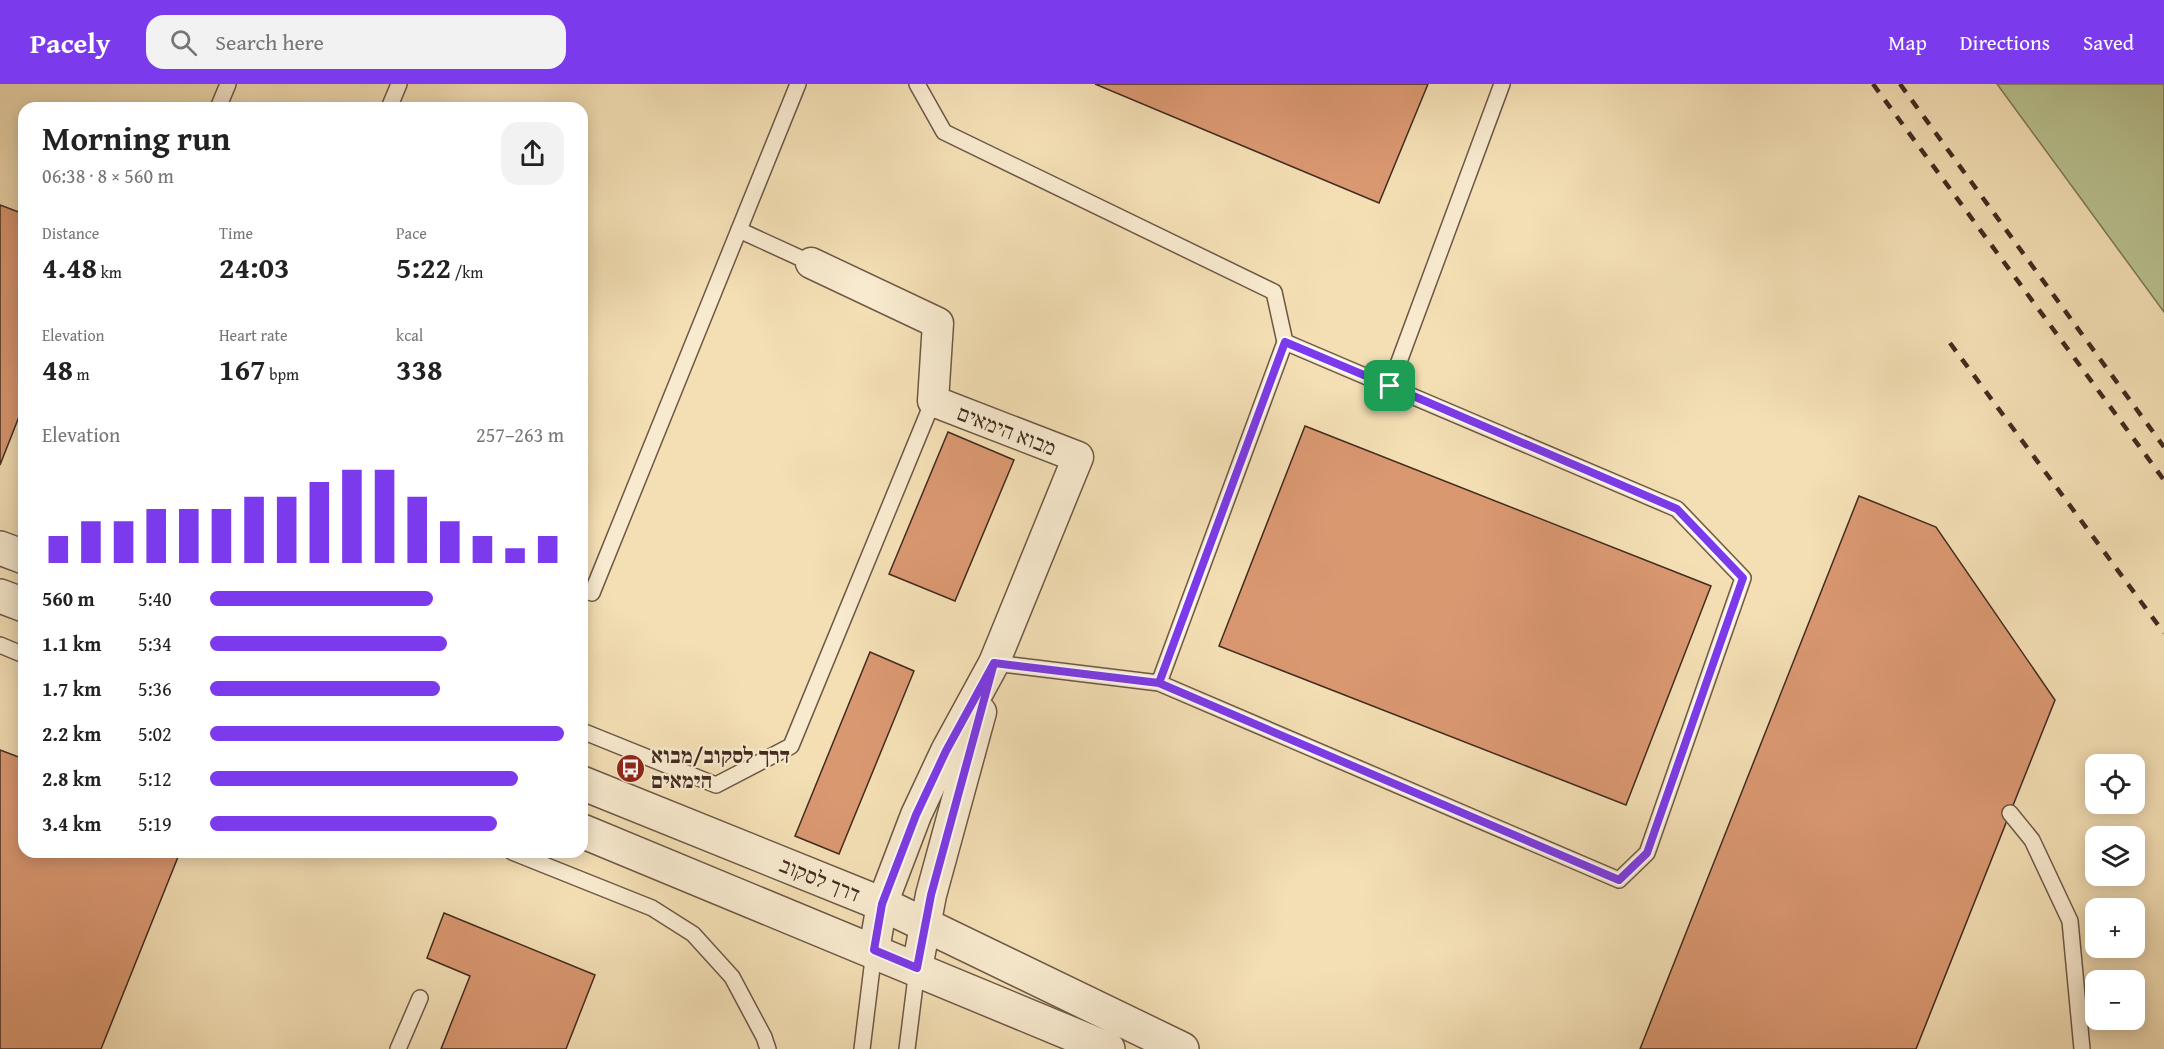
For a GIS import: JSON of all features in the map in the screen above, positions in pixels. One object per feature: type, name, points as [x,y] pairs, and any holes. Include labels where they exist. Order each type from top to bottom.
[{"type":"street","name":"מבוא הימאים","points":[[811,263],[938,322],[933,401],[1078,457],[994,663],[946,751],[916,815],[882,904],[874,950]]},
{"type":"street","points":[[0,548],[18,555]]},
{"type":"street","points":[[0,596],[18,603]]},
{"type":"street","name":"מבוא הימאים","points":[[917,968],[924,923],[994,663]]},
{"type":"street","name":"דרך לסקוב","points":[[588,785],[882,904],[1182,1049]]},
{"type":"street","name":"דרך לסקוב","points":[[588,833],[874,950],[1108,1049]]},
{"type":"lane","points":[[220,102],[228,84]]},
{"type":"lane","points":[[392,102],[399,84]]},
{"type":"lane","points":[[588,591],[592,593],[798,84]]},
{"type":"lane","points":[[917,84],[944,132],[1274,292],[1285,342],[1159,683]]},
{"type":"lane","points":[[1390,386],[1502,84]]},
{"type":"lane","points":[[740,230],[811,263]]},
{"type":"lane","points":[[994,663],[1159,683],[1619,880],[1647,853],[1743,578],[1677,509],[1285,342]]},
{"type":"lane","points":[[588,733],[717,785],[791,746],[933,401]]},
{"type":"lane","points":[[0,645],[18,652]]},
{"type":"lane","points":[[2010,813],[2032,840],[2070,921],[2082,1049]]},
{"type":"lane","points":[[527,858],[652,908],[693,934],[732,977],[768,1049]]},
{"type":"lane","points":[[862,1047],[874,950]]},
{"type":"lane","points":[[907,1049],[917,968]]},
{"type":"lane","points":[[398,1049],[420,998]]},
{"type":"green space","points":[[1997,84],[2164,84],[2164,312]]},
{"type":"building","points":[[1095,84],[1428,84],[1379,203]]},
{"type":"building","points":[[0,205],[18,212],[18,419],[0,465]]},
{"type":"building","points":[[1305,426],[1711,586],[1626,805],[1219,646]]},
{"type":"building","points":[[948,432],[1014,460],[955,601],[889,574]]},
{"type":"building","points":[[1859,496],[1936,527],[2055,700],[1916,1049],[1640,1049]]},
{"type":"building","points":[[870,652],[914,671],[839,854],[795,836]]},
{"type":"building","points":[[0,750],[18,757],[18,858],[178,858],[101,1049],[0,1049]]},
{"type":"building","points":[[444,913],[595,975],[566,1049],[441,1049],[470,976],[427,958]]},
{"type":"railway","points":[[1873,84],[2164,480]]},
{"type":"railway","points":[[1900,84],[2164,447]]},
{"type":"railway","points":[[1950,343],[2164,633]]},
{"type":"place","name":"דרך לסקוב/מבוא הימאים","points":[[630,768]]},
{"type":"route","points":[[1390,386],[1285,342],[1159,683],[994,663],[946,751],[916,815],[882,904],[874,950],[917,968],[931,895],[994,663],[1077,673],[1159,683],[1619,880],[1647,853],[1743,578],[1677,509],[1390,386]]}]
